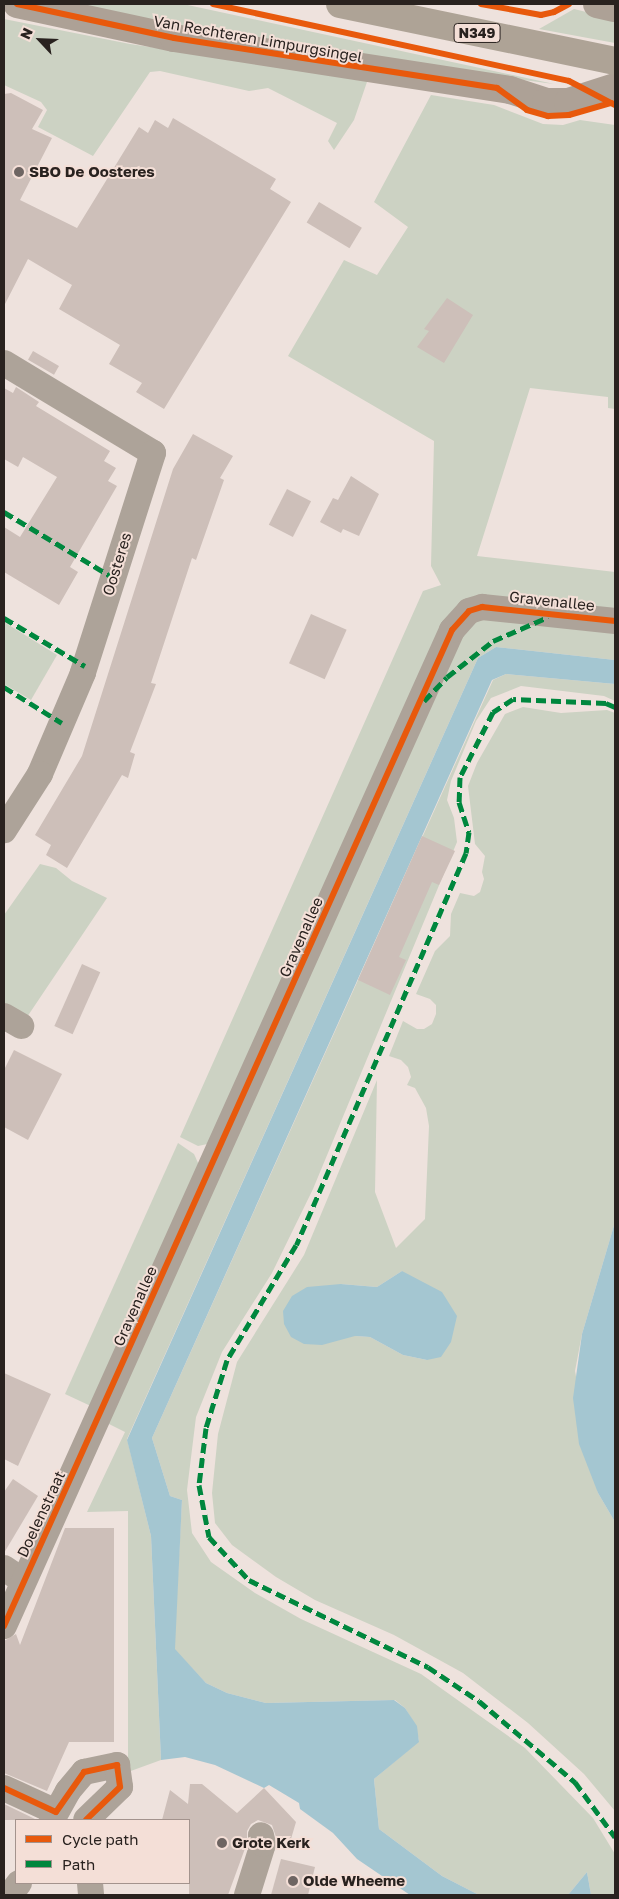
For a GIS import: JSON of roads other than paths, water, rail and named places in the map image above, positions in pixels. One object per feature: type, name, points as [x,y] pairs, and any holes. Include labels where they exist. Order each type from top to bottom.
[{"type":"main road","name":"Van Rechteren Limpurgsingel","points":[[17,4],[174,38],[510,90],[546,102],[568,102],[615,87]]},
{"type":"main road","name":"N349","points":[[340,4],[615,61]]},
{"type":"main road","points":[[597,4],[615,8]]},
{"type":"street","name":"Oosteres","points":[[4,363],[153,453],[83,673],[40,774],[4,830]]},
{"type":"street","name":"Gravenallee","points":[[101,1412],[452,630],[469,611],[482,607],[615,621]]},
{"type":"street","name":"Doelenstraat","points":[[4,1626],[14,1574],[101,1412]]},
{"type":"street","points":[[4,1788],[54,1816],[84,1772],[117,1766],[120,1787],[87,1819]]},
{"type":"street","points":[[247,1895],[264,1844],[261,1835]]},
{"type":"street","points":[[10,1895],[17,1884]]},
{"type":"water","points":[[496,647],[615,660],[615,684],[506,674],[492,680],[152,1438],[170,1496],[182,1500],[175,1649],[206,1683],[227,1693],[266,1703],[394,1700],[405,1708],[417,1726],[419,1742],[374,1779],[379,1829],[442,1876],[479,1895],[410,1895],[357,1859],[333,1833],[300,1809],[299,1803],[269,1785],[264,1788],[215,1765],[185,1757],[161,1760],[151,1536],[127,1440],[478,658]]},
{"type":"water","points":[[615,1222],[615,1522],[598,1493],[579,1444],[573,1398],[582,1334]]},
{"type":"water","points":[[402,1271],[442,1292],[457,1316],[451,1342],[441,1357],[427,1360],[403,1355],[370,1337],[355,1336],[322,1345],[304,1344],[291,1337],[284,1324],[283,1311],[292,1296],[307,1287],[341,1284],[377,1287]]},
{"type":"water","points":[[587,1872],[591,1895],[568,1895]]},
{"type":"place","name":"SBO De Oosteres","points":[[19,172]]},
{"type":"place","name":"Grote Kerk","points":[[222,1843]]},
{"type":"place","name":"Olde Wheeme","points":[[293,1881]]}]
